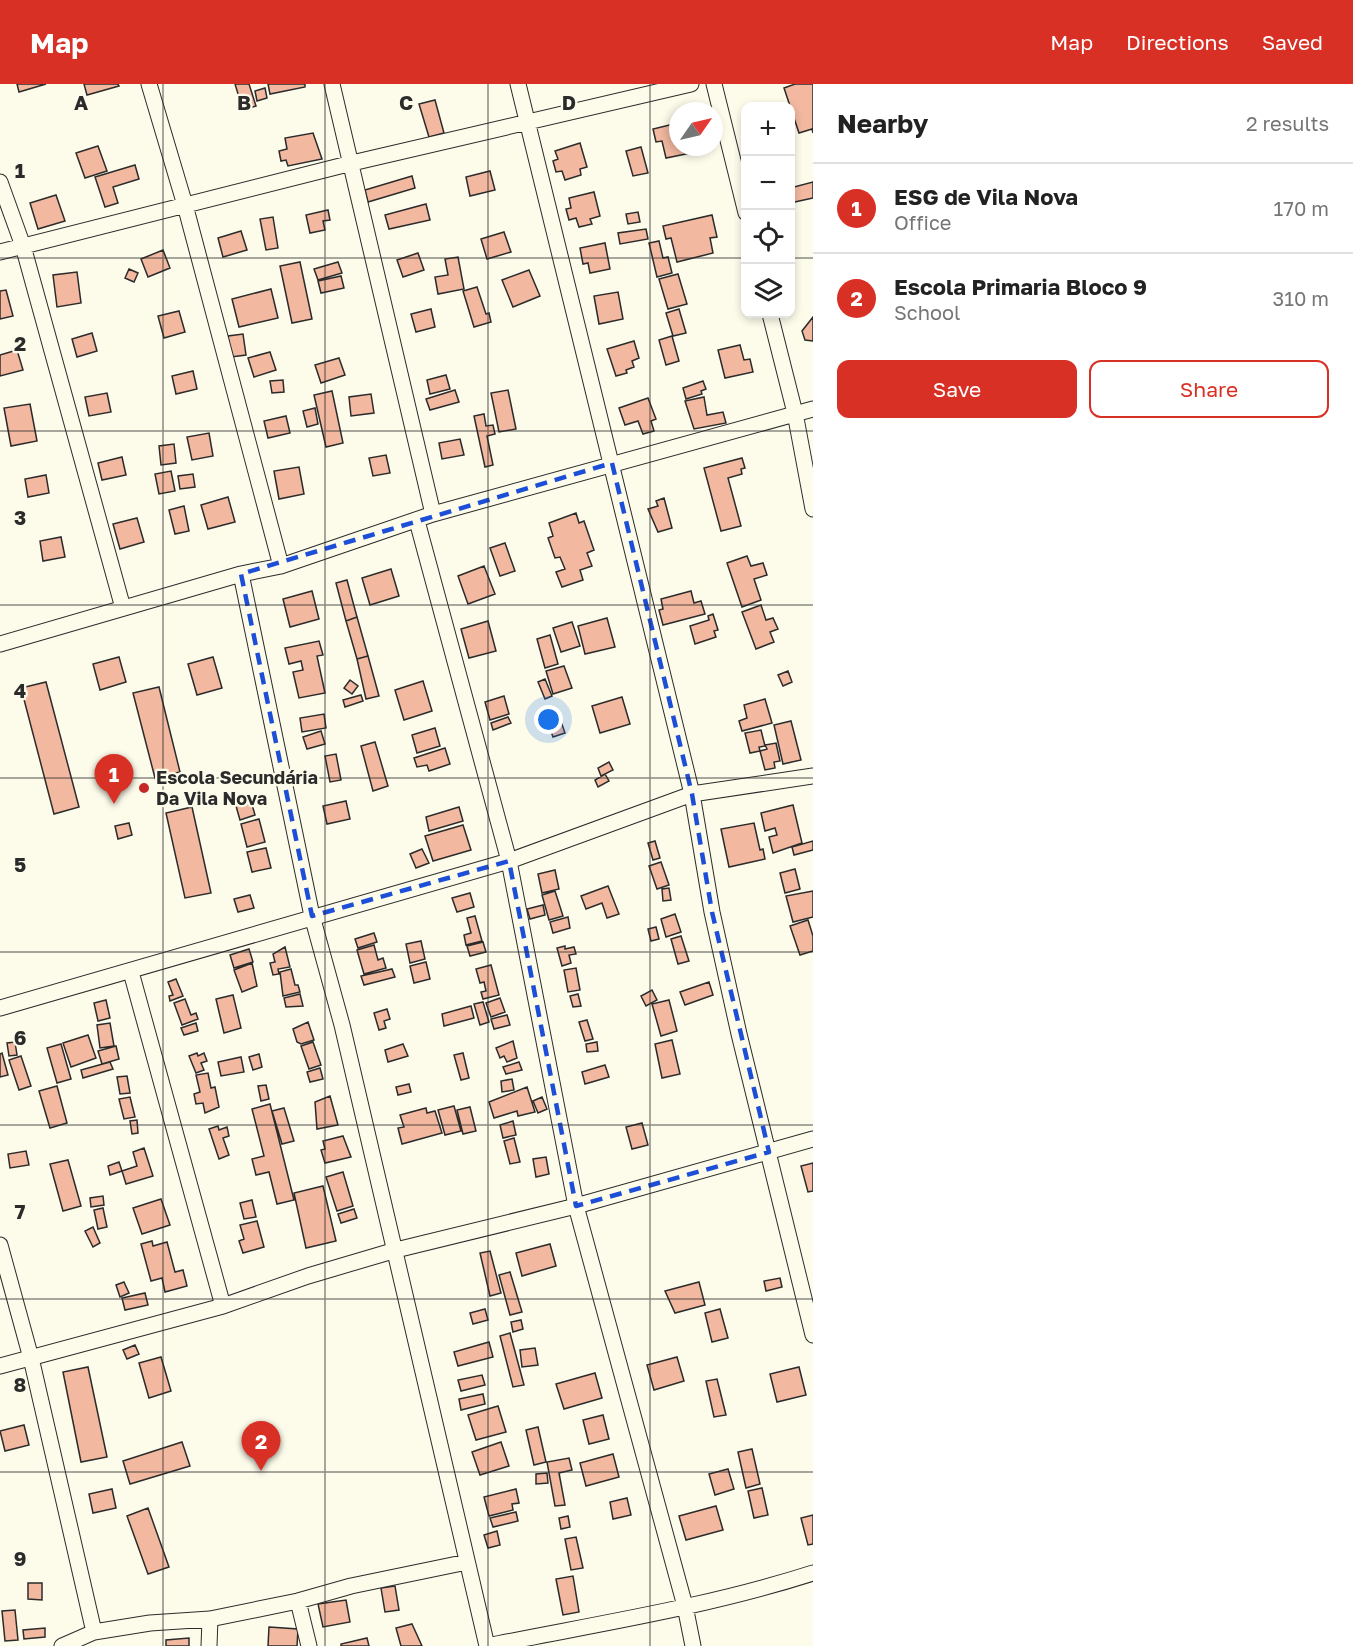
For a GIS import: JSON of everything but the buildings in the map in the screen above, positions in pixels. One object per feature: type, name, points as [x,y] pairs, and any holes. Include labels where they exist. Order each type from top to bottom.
[{"type":"street","points":[[149,84],[185,205],[281,566]]},
{"type":"street","points":[[332,84],[433,514]]},
{"type":"street","points":[[518,84],[692,794],[722,956],[813,1335]]},
{"type":"street","points":[[0,252],[352,163],[691,84]]},
{"type":"street","points":[[714,84],[745,210]]},
{"type":"street","points":[[0,182],[23,246],[123,608]]},
{"type":"street","points":[[771,318],[795,413],[813,509]]},
{"type":"street","points":[[0,644],[241,574],[281,566],[433,514],[813,409]]},
{"type":"street","points":[[417,521],[509,861],[576,1206],[685,1606],[693,1646]]},
{"type":"street","points":[[241,574],[312,916],[342,1025],[396,1250],[487,1646],[685,1606],[813,1573]]},
{"type":"street","points":[[0,1008],[132,972],[312,916],[509,861],[692,794],[813,776]]},
{"type":"street","points":[[132,972],[223,1306]]},
{"type":"street","points":[[0,1366],[223,1306],[308,1276],[396,1250],[576,1206],[813,1139]]},
{"type":"street","points":[[0,1245],[31,1358],[94,1632]]},
{"type":"street","points":[[62,1646],[94,1632],[150,1623],[210,1619],[467,1562]]},
{"type":"street","points":[[298,1601],[309,1646]]},
{"type":"street","points":[[209,1646],[210,1619]]},
{"type":"highlighted area","points":[[612,463],[692,794],[712,912],[769,1152],[576,1206],[509,861],[312,916],[241,574]]},
{"type":"place","name":"Escola Secundária Da Vila Nova","points":[[144,788]]},
{"type":"place","name":"ESG de Vila Nova","points":[[114,804]]},
{"type":"place","name":"Escola Primaria Bloco 9","points":[[261,1471]]}]
